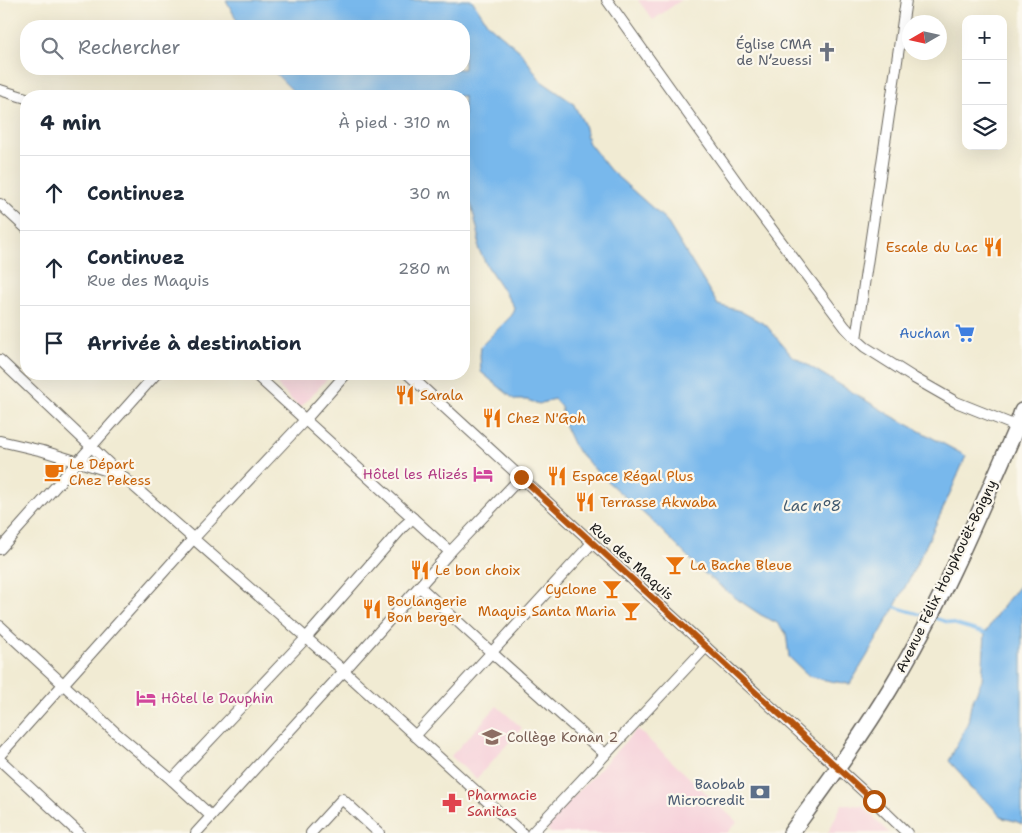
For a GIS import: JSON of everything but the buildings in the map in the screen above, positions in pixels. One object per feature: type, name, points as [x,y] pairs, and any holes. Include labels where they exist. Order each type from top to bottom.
[{"type":"highway","name":"Avenue Félix Houphouët-Boigny","points":[[791,833],[838,768],[890,689],[914,648],[1020,427],[1022,411]]},
{"type":"street","points":[[607,0],[741,188],[856,339],[865,347],[914,378],[956,402],[1020,427]]},
{"type":"street","points":[[856,339],[906,0]]},
{"type":"street","points":[[0,90],[20,96]]},
{"type":"street","points":[[2,210],[20,224]]},
{"type":"street","points":[[0,360],[20,379]]},
{"type":"street","points":[[21,380],[122,476],[344,671],[522,833]]},
{"type":"street","points":[[0,549],[151,380]]},
{"type":"street","points":[[262,380],[450,552]]},
{"type":"street","points":[[0,755],[194,538],[341,380]]},
{"type":"street","name":"Rue des Maquis","points":[[415,380],[908,833]]},
{"type":"street","points":[[0,441],[78,461],[122,476]]},
{"type":"street","points":[[196,833],[450,552],[521,477]]},
{"type":"street","points":[[172,780],[306,638],[413,518]]},
{"type":"street","points":[[415,736],[592,543]]},
{"type":"street","points":[[420,587],[605,754]]},
{"type":"street","points":[[0,626],[116,733],[211,816]]},
{"type":"street","points":[[532,833],[706,647]]},
{"type":"street","points":[[0,760],[79,833]]},
{"type":"street","points":[[311,833],[342,799],[379,833]]},
{"type":"shaded area","points":[[638,0],[681,0],[653,20]]},
{"type":"shaded area","points":[[282,380],[326,380],[300,408],[277,385]]},
{"type":"shaded area","name":"Collège Konan 2","points":[[497,706],[522,728],[476,779],[451,756]]},
{"type":"shaded area","points":[[637,729],[737,822],[727,833],[551,833],[545,827]]},
{"type":"shaded area","points":[[842,804],[863,806],[889,833],[828,833]]},
{"type":"water","name":"Lac n°8","points":[[226,0],[472,0],[488,24],[521,52],[541,81],[573,103],[584,124],[588,142],[610,170],[666,220],[718,305],[740,311],[766,325],[791,355],[890,415],[966,456],[912,573],[867,657],[850,684],[809,676],[789,657],[786,633],[777,623],[737,599],[703,572],[652,521],[600,475],[575,448],[564,424],[561,407],[554,399],[539,404],[527,400],[515,400],[481,372],[481,346],[512,315],[514,307],[486,264],[478,248],[479,236],[470,203],[470,90],[292,90],[277,75],[470,75],[470,20],[237,20]]},
{"type":"water","points":[[1022,582],[1022,824],[1003,818],[988,802],[970,788],[962,775],[949,761],[968,722],[971,705],[982,680],[985,633],[999,611]]},
{"type":"waterway","points":[[895,607],[926,616]]},
{"type":"waterway","points":[[934,618],[985,633]]},
{"type":"place","name":"Église CMA de N’zuessi","points":[[827,52]]},
{"type":"place","name":"Escale du Lac","points":[[993,247]]},
{"type":"place","name":"Auchan","points":[[965,333]]},
{"type":"place","name":"Sarala","points":[[405,395]]},
{"type":"place","name":"Chez N'Goh","points":[[492,418]]},
{"type":"place","name":"Le Départ Chez Pekess","points":[[54,472]]},
{"type":"place","name":"Hôtel les Alizés","points":[[483,474]]},
{"type":"place","name":"Espace Régal Plus","points":[[557,476]]},
{"type":"place","name":"Terrasse Akwaba","points":[[585,502]]},
{"type":"place","name":"La Bache Bleue","points":[[675,565]]},
{"type":"place","name":"Le bon choix","points":[[420,570]]},
{"type":"place","name":"Cyclone","points":[[612,589]]},
{"type":"place","name":"Boulangerie Bon berger","points":[[372,609]]},
{"type":"place","name":"Maquis Santa Maria","points":[[631,611]]},
{"type":"place","name":"Hôtel le Dauphin","points":[[146,698]]},
{"type":"place","name":"Collège Konan 2","points":[[492,737]]},
{"type":"place","name":"Baobab Microcredit","points":[[760,792]]},
{"type":"place","name":"Pharmacie Sanitas","points":[[452,803]]},
{"type":"route","points":[[521,477],[874,801]]}]
